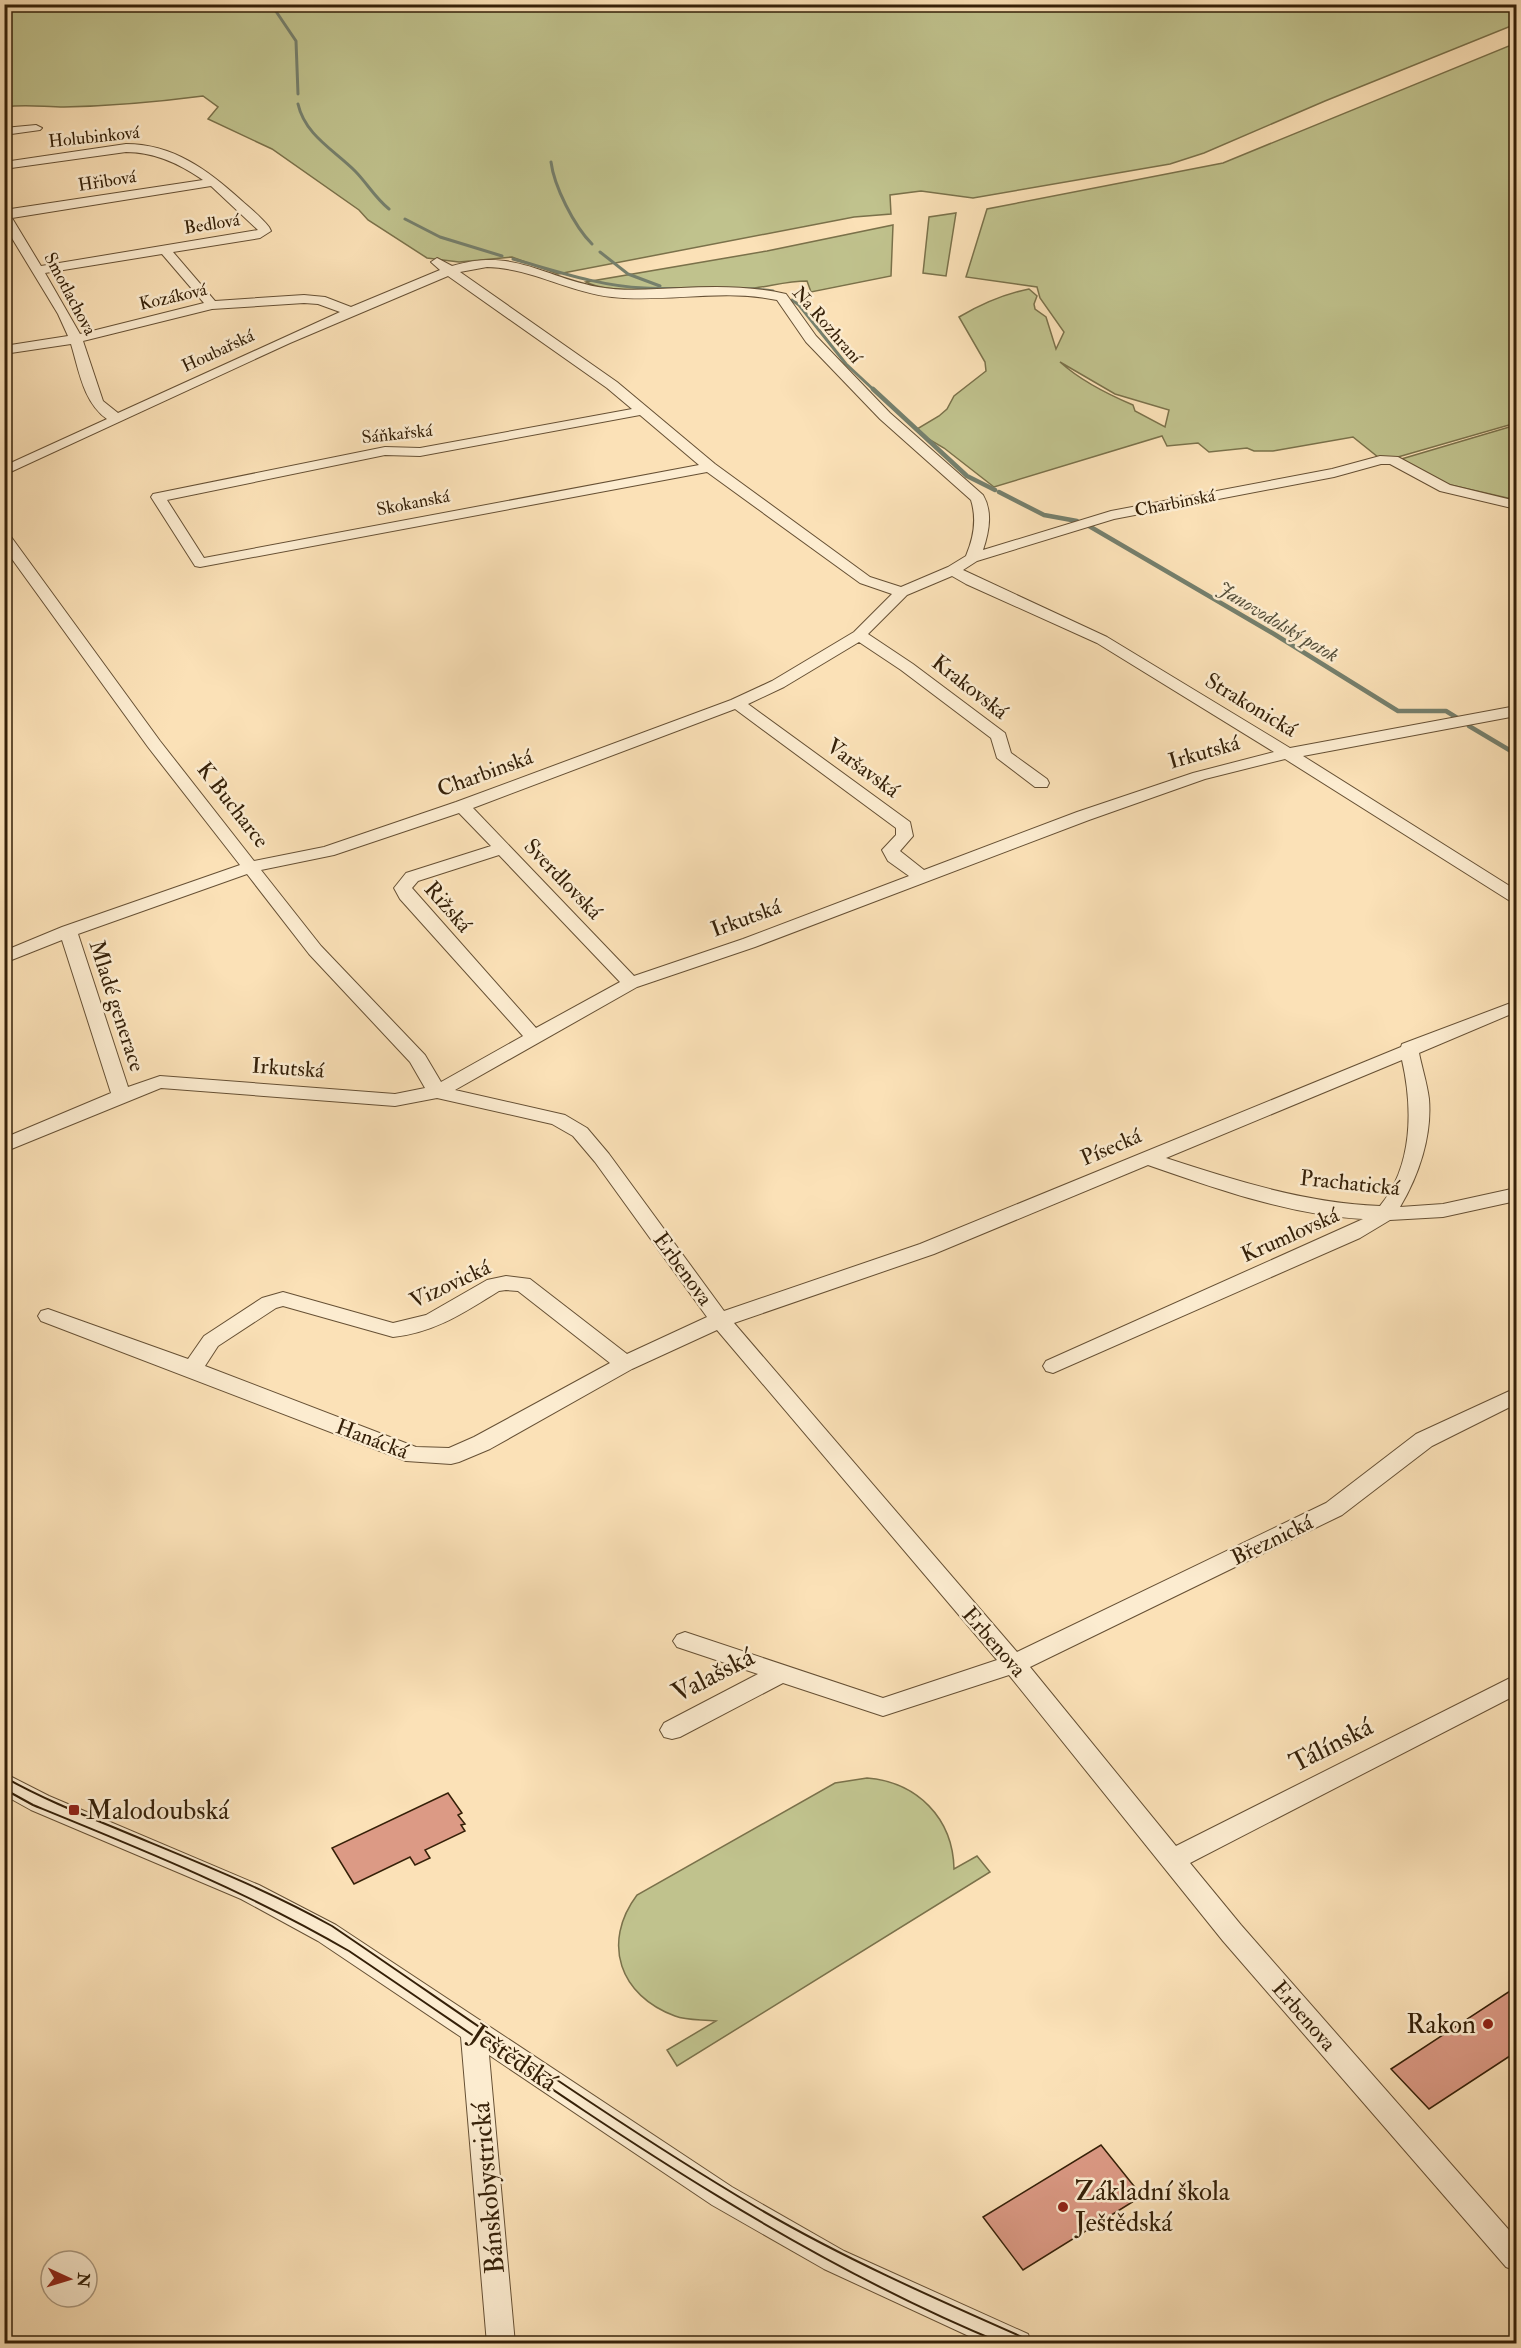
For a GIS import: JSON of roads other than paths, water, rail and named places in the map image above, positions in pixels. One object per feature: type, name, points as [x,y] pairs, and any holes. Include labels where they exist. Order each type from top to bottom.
[{"type":"street","points":[[4,132],[36,128]]},
{"type":"street","name":"Holubinková","points":[[4,166],[126,148],[147,148],[188,164],[214,182]]},
{"type":"street","name":"Hřibová","points":[[5,215],[214,182]]},
{"type":"street","name":"Bedlová","points":[[38,270],[256,235],[265,231],[214,182]]},
{"type":"street","name":"Smotlachova","points":[[5,215],[76,339],[100,408],[117,419]]},
{"type":"street","name":"Bedlová","points":[[165,250],[212,305]]},
{"type":"street","points":[[437,261],[612,385],[710,467],[865,580],[902,592]]},
{"type":"street","name":"Na Rozhraní","points":[[450,272],[470,265],[506,263],[611,293],[748,291],[781,297],[811,339],[885,416],[978,498],[982,509],[982,526],[972,558]]},
{"type":"street","name":"Houbařská","points":[[4,471],[350,311],[450,272]]},
{"type":"street","name":"Kozáková","points":[[4,350],[76,339],[212,305],[304,299],[320,300],[350,311]]},
{"type":"street","name":"Sáňkařská","points":[[158,497],[385,451],[420,452],[642,411]]},
{"type":"street","name":"Charbinská","points":[[972,558],[1111,515],[1334,473],[1380,460],[1400,462],[1445,488],[1516,505]]},
{"type":"street","name":"Skokanská","points":[[158,497],[200,562],[710,467]]},
{"type":"street","name":"K Bucharce","points":[[4,537],[154,744],[315,950],[418,1059],[437,1092]]},
{"type":"street","points":[[953,570],[972,558]]},
{"type":"street","name":"Charbinská","points":[[4,958],[68,931],[250,867],[328,851],[462,806],[737,703],[778,684],[859,635],[902,592],[953,570]]},
{"type":"street","name":"Strakonická","points":[[953,570],[972,581],[1102,640],[1516,897]]},
{"type":"street","name":"Krakovská","points":[[859,635],[982,722],[999,736],[1003,755],[1041,783]]},
{"type":"street","name":"Varšavská","points":[[737,703],[904,826],[904,837],[891,850],[894,857],[922,877]]},
{"type":"street","name":"Irkutská","points":[[4,1146],[120,1096],[160,1082],[395,1100],[437,1092],[631,983],[749,943],[1083,816],[1189,780],[1287,754],[1516,711]]},
{"type":"street","name":"Sverdlovská","points":[[462,806],[631,983]]},
{"type":"street","name":"Rižská","points":[[502,848],[412,877],[403,888],[406,895],[534,1037]]},
{"type":"street","name":"Mladé generace","points":[[68,931],[120,1096]]},
{"type":"street","name":"Písecká","points":[[720,1320],[927,1249],[1409,1048],[1516,1006]]},
{"type":"street","name":"Krumlovská","points":[[1053,1366],[1353,1233],[1384,1214],[1400,1189],[1411,1164],[1419,1131],[1420,1099],[1409,1048]]},
{"type":"street","name":"Erbenova","points":[[437,1092],[558,1119],[580,1132],[603,1158],[720,1320],[1014,1664],[1232,1933],[1516,2258]]},
{"type":"street","name":"Prachatická","points":[[1148,1158],[1245,1191],[1301,1204],[1384,1214],[1433,1212],[1516,1195]]},
{"type":"street","name":"Vizovická","points":[[192,1369],[211,1341],[269,1303],[283,1299],[393,1330],[407,1330],[425,1325],[494,1286],[506,1283],[523,1284],[625,1364]]},
{"type":"street","name":"Hanácká","points":[[48,1316],[414,1455],[433,1457],[451,1456],[482,1443],[625,1364],[720,1320]]},
{"type":"street","name":"Březnická","points":[[1014,1664],[1334,1509],[1424,1440],[1516,1395]]},
{"type":"street","name":"Valašská","points":[[686,1641],[883,1707],[1014,1664]]},
{"type":"street","name":"Valašská","points":[[672,1730],[781,1673]]},
{"type":"street","name":"Tálínská","points":[[1173,1860],[1516,1684]]},
{"type":"street","name":"Ještědská","points":[[4,1783],[40,1803],[250,1892],[327,1933],[722,2196],[814,2249],[865,2275],[1018,2343]]},
{"type":"street","name":"Bánskobystrická","points":[[474,2032],[501,2343]]},
{"type":"waterway","name":"Janovodolský potok","points":[[271,4],[296,41],[298,94]]},
{"type":"waterway","name":"Janovodolský potok","points":[[298,104],[307,125],[321,141],[355,171],[389,209]]},
{"type":"waterway","points":[[551,162],[556,182],[566,205],[578,227],[592,244]]},
{"type":"waterway","name":"Janovodolský potok","points":[[405,219],[440,237],[502,256]]},
{"type":"waterway","points":[[600,252],[628,274],[660,286]]},
{"type":"waterway","name":"Janovodolský potok","points":[[513,259],[578,277],[627,287],[741,288],[773,291]]},
{"type":"waterway","name":"Janovodolský potok","points":[[792,300],[799,305],[846,364],[875,391]]},
{"type":"waterway","name":"Janovodolský potok","points":[[873,389],[967,476],[995,490]]},
{"type":"waterway","name":"Janovodolský potok","points":[[999,492],[1044,515],[1077,521]]},
{"type":"waterway","name":"Janovodolský potok","points":[[1089,526],[1274,634],[1398,711],[1446,711],[1459,719]]},
{"type":"waterway","name":"Janovodolský potok","points":[[1469,726],[1516,754]]},
{"type":"tram line","points":[[4,1777],[61,1805],[254,1887],[332,1926],[595,2105],[756,2207],[860,2263],[1038,2344]]},
{"type":"tram line","points":[[4,1789],[33,1805],[233,1890],[349,1951],[586,2112],[748,2214],[831,2262],[916,2305],[1004,2344]]},
{"type":"place","name":"Malodoubská","points":[[74,1810]]},
{"type":"place","name":"Rakon","points":[[1488,2024]]},
{"type":"place","name":"Základní škola Ještědská","points":[[1063,2207]]}]
